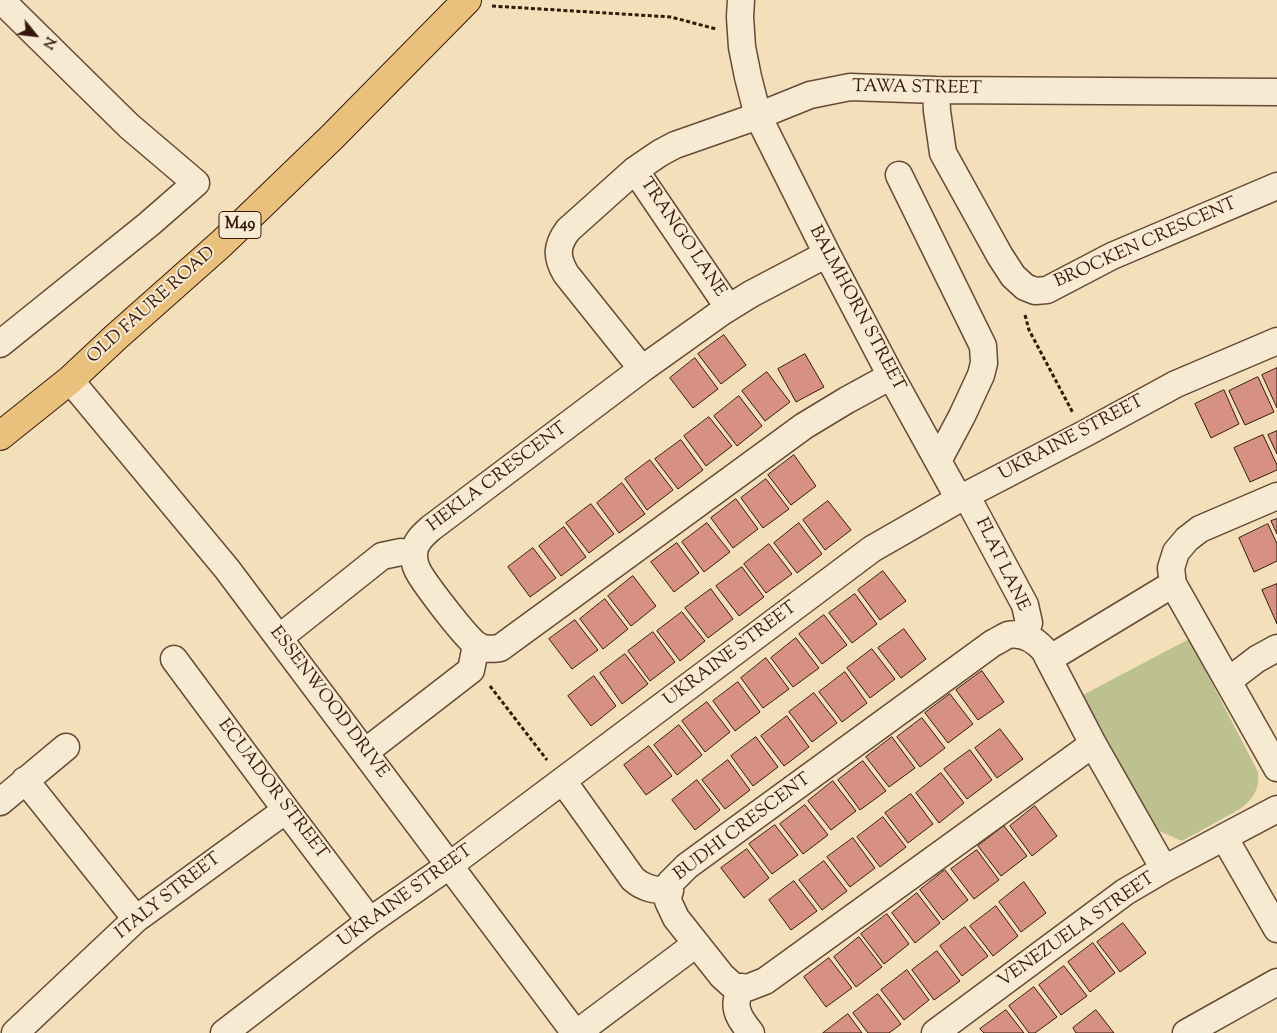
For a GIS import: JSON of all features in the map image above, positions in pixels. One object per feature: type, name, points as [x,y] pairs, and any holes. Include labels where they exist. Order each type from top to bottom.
[{"type":"main road","name":"OLD FAURE ROAD","points":[[0,436],[70,380],[222,243],[332,137],[477,3]]},
{"type":"street","points":[[0,344],[149,224],[196,182],[129,126],[1,0]]},
{"type":"street","name":"BALMHORN STREET","points":[[740,0],[742,47],[758,116],[891,376],[938,461],[962,497]]},
{"type":"street","name":"TAWA STREET","points":[[642,370],[566,274],[558,254],[559,246],[562,237],[568,230],[635,170],[675,145],[758,116],[810,95],[850,87],[936,90],[1277,92]]},
{"type":"street","points":[[936,90],[943,153],[1000,256],[1013,276],[1025,287]]},
{"type":"street","name":"TRANGO LANE","points":[[635,170],[728,308]]},
{"type":"street","points":[[899,175],[983,346],[984,363],[981,374],[962,416],[938,461]]},
{"type":"street","name":"BROCKEN CRESCENT","points":[[1025,287],[1035,291],[1046,290],[1112,256],[1277,186]]},
{"type":"street","name":"HEKLA CRESCENT","points":[[414,554],[418,540],[431,528],[642,370],[728,308],[827,254]]},
{"type":"street","name":"UKRAINE STREET","points":[[224,1033],[370,921],[450,865],[872,549],[962,497],[1176,384],[1277,341]]},
{"type":"street","points":[[279,638],[382,556],[401,552],[414,554],[416,568],[422,578],[467,636],[482,647],[500,648],[804,426],[891,376]]},
{"type":"street","name":"ESSENWOOD DRIVE","points":[[70,380],[228,569],[576,1033]]},
{"type":"street","points":[[1277,496],[1200,529],[1187,539],[1176,552],[1171,568],[1173,584],[1277,768]]},
{"type":"street","name":"FLAT LANE","points":[[962,497],[1026,605],[1029,622],[1023,636]]},
{"type":"street","points":[[1049,659],[1173,584]]},
{"type":"street","name":"BUDHI CRESCENT","points":[[742,987],[733,986],[722,976],[676,918],[668,901],[670,882],[687,866],[993,643],[1008,636],[1023,636]]},
{"type":"street","points":[[1023,636],[1037,642],[1044,650],[1093,744],[1164,869]]},
{"type":"street","points":[[365,752],[471,670],[482,647]]},
{"type":"street","points":[[1228,681],[1257,659],[1277,648]]},
{"type":"street","name":"ECUADOR STREET","points":[[174,659],[370,921]]},
{"type":"street","points":[[751,1033],[740,1018],[737,1010],[737,999],[742,987],[748,988],[765,980],[1093,744]]},
{"type":"street","points":[[0,802],[66,747]]},
{"type":"street","points":[[25,780],[136,919]]},
{"type":"street","points":[[563,781],[633,879],[640,885],[654,890],[670,891]]},
{"type":"street","name":"VENEZUELA STREET","points":[[935,1033],[1125,892],[1277,809]]},
{"type":"street","name":"ITALY STREET","points":[[15,1033],[136,919],[286,810]]},
{"type":"street","points":[[1224,837],[1277,930]]},
{"type":"street","points":[[576,1033],[696,944]]},
{"type":"street","points":[[1186,1033],[1277,982]]},
{"type":"path","points":[[477,3],[671,17],[717,29]]},
{"type":"path","points":[[1025,287],[1024,311],[1029,330],[1084,434]]},
{"type":"path","points":[[482,647],[489,684],[563,781]]},
{"type":"green space","points":[[1189,639],[1258,772],[1258,784],[1255,793],[1240,809],[1182,841],[1157,830],[1147,815],[1083,695]]},
{"type":"building","points":[[724,335],[746,365],[721,384],[698,354]]},
{"type":"building","points":[[805,354],[824,387],[796,402],[778,369]]},
{"type":"building","points":[[695,358],[718,389],[693,408],[670,378]]},
{"type":"building","points":[[1277,368],[1277,408],[1262,375]]},
{"type":"building","points":[[767,372],[790,402],[765,421],[742,391]]},
{"type":"building","points":[[1258,377],[1274,412],[1245,425],[1229,391]]},
{"type":"building","points":[[1224,390],[1239,424],[1211,438],[1195,404]]},
{"type":"building","points":[[739,396],[762,426],[737,446],[714,416]]},
{"type":"building","points":[[709,417],[732,446],[706,466],[684,436]]},
{"type":"building","points":[[1277,431],[1277,454],[1268,435]]},
{"type":"building","points":[[1263,435],[1277,465],[1277,470],[1250,482],[1234,448]]},
{"type":"building","points":[[681,440],[703,470],[678,489],[655,459]]},
{"type":"building","points":[[794,455],[816,486],[791,505],[768,475]]},
{"type":"building","points":[[650,460],[673,490],[647,510],[625,479]]},
{"type":"building","points":[[766,479],[789,509],[763,528],[741,498]]},
{"type":"building","points":[[622,483],[645,514],[619,533],[597,503]]},
{"type":"building","points":[[736,499],[758,529],[733,548],[711,518]]},
{"type":"building","points":[[828,501],[851,530],[825,550],[803,520]]},
{"type":"building","points":[[591,504],[614,534],[589,553],[566,523]]},
{"type":"building","points":[[1277,519],[1277,534],[1271,521]]},
{"type":"building","points":[[707,523],[730,552],[704,572],[682,542]]},
{"type":"building","points":[[799,523],[822,554],[797,573],[774,543]]},
{"type":"building","points":[[1268,524],[1277,544],[1277,561],[1254,572],[1239,538]]},
{"type":"building","points":[[564,527],[586,557],[561,576],[539,546]]},
{"type":"building","points":[[677,543],[699,573],[674,592],[651,562]]},
{"type":"building","points":[[769,544],[792,574],[766,593],[744,564]]},
{"type":"building","points":[[533,548],[556,578],[530,597],[508,567]]},
{"type":"building","points":[[742,567],[764,597],[739,616],[716,586]]},
{"type":"building","points":[[883,571],[906,601],[880,620],[858,590]]},
{"type":"building","points":[[633,576],[656,606],[631,626],[608,596]]},
{"type":"building","points":[[1277,584],[1277,624],[1262,590]]},
{"type":"building","points":[[711,589],[733,619],[708,638],[685,608]]},
{"type":"building","points":[[855,594],[877,624],[852,643],[829,613]]},
{"type":"building","points":[[605,599],[628,629],[603,649],[580,619]]},
{"type":"building","points":[[682,612],[705,641],[680,661],[657,631]]},
{"type":"building","points":[[824,615],[847,645],[822,664],[799,634]]},
{"type":"building","points":[[575,620],[598,650],[572,669],[549,639]]},
{"type":"building","points":[[904,629],[926,659],[901,678],[878,648]]},
{"type":"building","points":[[653,632],[675,662],[650,681],[628,651]]},
{"type":"building","points":[[796,638],[819,668],[793,687],[771,658]]},
{"type":"building","points":[[872,649],[895,679],[870,698],[847,668]]},
{"type":"building","points":[[625,654],[648,684],[622,704],[600,673]]},
{"type":"building","points":[[766,658],[789,689],[763,708],[741,678]]},
{"type":"building","points":[[982,671],[1004,702],[978,720],[956,690]]},
{"type":"building","points":[[845,672],[867,703],[842,722],[819,692]]},
{"type":"building","points":[[594,676],[616,706],[591,726],[568,696]]},
{"type":"building","points":[[738,682],[760,712],[735,731],[713,701]]},
{"type":"building","points":[[814,693],[837,723],[812,742],[789,712]]},
{"type":"building","points":[[950,694],[973,724],[948,743],[925,713]]},
{"type":"building","points":[[707,702],[730,732],[705,752],[682,721]]},
{"type":"building","points":[[787,716],[809,747],[784,766],[761,736]]},
{"type":"building","points":[[922,718],[945,748],[920,767],[897,737]]},
{"type":"building","points":[[679,725],[702,755],[677,775],[654,745]]},
{"type":"building","points":[[1000,729],[1023,759],[997,778],[975,748]]},
{"type":"building","points":[[756,737],[778,767],[753,786],[731,756]]},
{"type":"building","points":[[892,737],[915,768],[889,787],[866,757]]},
{"type":"building","points":[[649,746],[672,776],[646,795],[624,765]]},
{"type":"building","points":[[970,750],[992,780],[967,799],[944,769]]},
{"type":"building","points":[[728,760],[750,790],[725,809],[702,780]]},
{"type":"building","points":[[863,761],[886,791],[860,810],[838,780]]},
{"type":"building","points":[[941,773],[964,803],[939,823],[916,793]]},
{"type":"building","points":[[697,780],[720,810],[695,830],[672,800]]},
{"type":"building","points":[[833,781],[856,811],[831,830],[808,801]]},
{"type":"building","points":[[911,794],[933,824],[908,843],[885,813]]},
{"type":"building","points":[[805,805],[828,835],[803,854],[780,824]]},
{"type":"building","points":[[1035,806],[1057,836],[1032,856],[1010,826]]},
{"type":"building","points":[[883,817],[906,847],[880,867],[857,837]]},
{"type":"building","points":[[775,825],[798,855],[772,874],[749,844]]},
{"type":"building","points":[[1004,826],[1027,856],[1001,876],[978,846]]},
{"type":"building","points":[[853,838],[875,868],[850,887],[827,857]]},
{"type":"building","points":[[747,849],[769,878],[744,898],[721,868]]},
{"type":"building","points":[[977,850],[999,880],[974,899],[951,869]]},
{"type":"building","points":[[824,861],[847,891],[822,910],[799,880]]},
{"type":"building","points":[[945,870],[968,900],[943,920],[920,890]]},
{"type":"building","points":[[794,881],[817,911],[791,930],[769,900]]},
{"type":"building","points":[[1024,882],[1046,913],[1021,932],[999,902]]},
{"type":"building","points":[[917,893],[940,923],[915,943],[892,913]]},
{"type":"building","points":[[996,906],[1018,936],[993,956],[970,926]]},
{"type":"building","points":[[887,914],[909,944],[884,964],[861,934]]},
{"type":"building","points":[[1123,923],[1146,953],[1120,972],[1097,942]]},
{"type":"building","points":[[965,927],[988,956],[962,976],[940,946]]},
{"type":"building","points":[[859,937],[882,967],[856,987],[834,957]]},
{"type":"building","points":[[1093,943],[1115,973],[1090,992],[1068,962]]},
{"type":"building","points":[[937,951],[960,981],[934,1000],[912,970]]},
{"type":"building","points":[[829,958],[852,988],[826,1007],[804,977]]},
{"type":"building","points":[[1064,966],[1087,996],[1061,1015],[1039,985]]},
{"type":"building","points":[[907,970],[929,1000],[904,1020],[881,990]]},
{"type":"building","points":[[1034,987],[1057,1017],[1035,1033],[1029,1033],[1009,1006]]},
{"type":"building","points":[[878,994],[901,1024],[889,1033],[868,1033],[853,1013]]},
{"type":"building","points":[[1006,1010],[1024,1033],[984,1033],[980,1029]]},
{"type":"building","points":[[1096,1010],[1114,1033],[1076,1033],[1073,1028]]},
{"type":"building","points":[[848,1014],[862,1033],[823,1033]]}]
